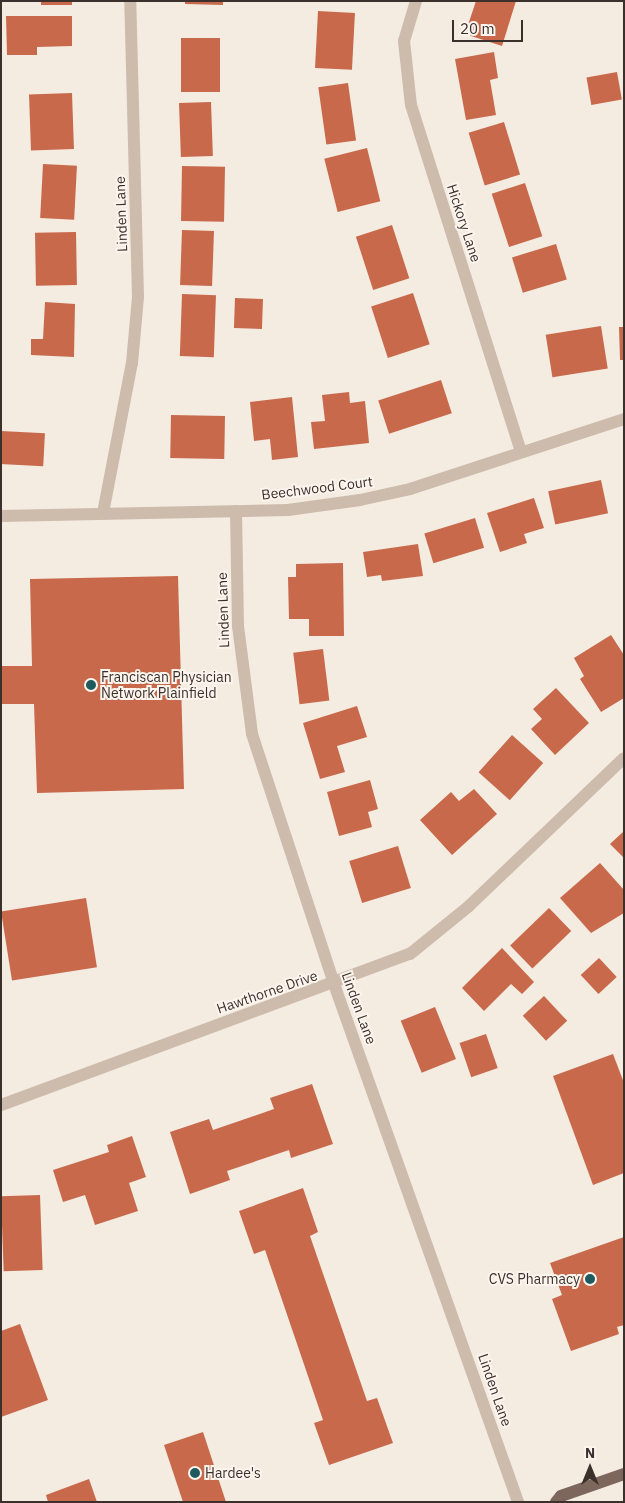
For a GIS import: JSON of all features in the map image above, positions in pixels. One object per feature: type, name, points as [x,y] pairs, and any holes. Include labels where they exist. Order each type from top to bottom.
[{"type":"main road","points":[[556,1502],[561,1496],[624,1474]]},
{"type":"street","name":"Linden Lane","points":[[103,513],[132,362],[138,297],[130,1]]},
{"type":"street","name":"Hickory Lane","points":[[416,1],[404,41],[412,105],[521,450]]},
{"type":"street","name":"Beechwood Court","points":[[1,516],[236,512],[360,500],[410,489],[521,450],[624,418]]},
{"type":"street","name":"Linden Lane","points":[[236,512],[238,626],[252,734],[334,984],[518,1502]]},
{"type":"street","name":"Hawthorne Drive","points":[[1,1105],[334,984],[410,954],[469,906],[624,758]]},
{"type":"building","points":[[41,1],[72,1],[72,5],[41,5]]},
{"type":"building","points":[[185,1],[223,1],[223,5],[185,4]]},
{"type":"building","points":[[476,1],[516,1],[502,46],[465,34]]},
{"type":"building","points":[[318,11],[355,13],[352,70],[315,68]]},
{"type":"building","points":[[6,16],[72,16],[72,46],[37,47],[37,55],[7,55]]},
{"type":"building","points":[[181,38],[220,38],[220,92],[181,92]]},
{"type":"building","points":[[494,52],[498,78],[490,80],[496,115],[466,120],[455,59]]},
{"type":"building","points":[[617,72],[622,100],[591,105],[586,77]]},
{"type":"building","points":[[348,83],[356,140],[326,145],[318,87]]},
{"type":"building","points":[[72,93],[74,149],[31,150],[29,95]]},
{"type":"building","points":[[211,102],[213,156],[181,157],[179,103]]},
{"type":"building","points":[[504,122],[520,175],[485,185],[469,133]]},
{"type":"building","points":[[367,148],[380,201],[338,212],[324,159]]},
{"type":"building","points":[[43,164],[77,166],[74,220],[40,218]]},
{"type":"building","points":[[182,166],[225,167],[224,222],[181,221]]},
{"type":"building","points":[[525,183],[542,236],[509,247],[492,194]]},
{"type":"building","points":[[392,225],[409,278],[373,290],[356,237]]},
{"type":"building","points":[[182,230],[214,231],[212,286],[180,285]]},
{"type":"building","points":[[76,232],[77,285],[36,286],[35,233]]},
{"type":"building","points":[[556,244],[567,279],[523,293],[512,257]]},
{"type":"building","points":[[413,293],[430,344],[388,358],[371,307]]},
{"type":"building","points":[[182,294],[216,295],[214,357],[180,356]]},
{"type":"building","points":[[235,298],[263,299],[262,329],[234,328]]},
{"type":"building","points":[[45,302],[75,304],[74,357],[31,355],[31,339],[43,339]]},
{"type":"building","points":[[601,326],[608,368],[552,377],[546,335]]},
{"type":"building","points":[[619,327],[624,327],[624,360],[620,360]]},
{"type":"building","points":[[441,380],[452,413],[389,434],[378,400]]},
{"type":"building","points":[[349,392],[350,403],[365,401],[369,443],[314,449],[311,422],[325,421],[322,395]]},
{"type":"building","points":[[292,397],[298,457],[272,460],[270,439],[254,441],[250,402]]},
{"type":"building","points":[[171,415],[225,416],[224,459],[170,458]]},
{"type":"building","points":[[1,431],[45,433],[43,466],[1,464]]},
{"type":"building","points":[[601,480],[608,513],[555,524],[548,491]]},
{"type":"building","points":[[534,498],[544,528],[524,534],[527,543],[500,552],[487,513]]},
{"type":"building","points":[[475,518],[484,548],[433,563],[424,533]]},
{"type":"building","points":[[418,544],[423,576],[382,581],[381,575],[367,577],[363,552]]},
{"type":"building","points":[[343,563],[344,636],[309,636],[309,619],[289,619],[288,577],[296,577],[296,564]]},
{"type":"building","name":"Franciscan Physician Network Plainfield","points":[[178,576],[184,789],[37,793],[34,704],[1,704],[1,666],[32,666],[30,579]]},
{"type":"building","points":[[611,635],[624,655],[624,698],[601,712],[580,679],[584,676],[574,658]]},
{"type":"building","points":[[323,649],[329,701],[300,704],[293,653]]},
{"type":"building","points":[[556,688],[589,723],[555,755],[531,729],[542,719],[533,709]]},
{"type":"building","points":[[357,706],[367,737],[337,746],[345,772],[320,779],[303,723]]},
{"type":"building","points":[[512,735],[543,763],[510,800],[479,772]]},
{"type":"building","points":[[370,780],[378,809],[368,812],[372,827],[339,836],[327,792]]},
{"type":"building","points":[[474,789],[497,814],[452,855],[420,820],[451,792],[459,801]]},
{"type":"building","points":[[624,831],[624,858],[610,844]]},
{"type":"building","points":[[398,846],[411,888],[362,903],[349,861]]},
{"type":"building","points":[[600,863],[624,890],[624,913],[591,933],[560,898]]},
{"type":"building","points":[[86,898],[97,967],[12,981],[1,911]]},
{"type":"building","points":[[549,908],[571,931],[532,969],[510,946]]},
{"type":"building","points":[[502,948],[534,982],[522,994],[511,984],[484,1011],[462,988]]},
{"type":"building","points":[[599,958],[617,977],[598,994],[581,975]]},
{"type":"building","points":[[544,996],[567,1021],[546,1041],[523,1016]]},
{"type":"building","points":[[435,1007],[456,1059],[422,1073],[401,1021]]},
{"type":"building","points":[[486,1034],[498,1068],[471,1077],[460,1043]]},
{"type":"building","points":[[613,1054],[624,1083],[624,1173],[593,1185],[553,1076]]},
{"type":"building","points":[[312,1084],[333,1144],[291,1158],[289,1150],[227,1171],[230,1180],[190,1194],[170,1132],[209,1119],[213,1130],[274,1109],[270,1098]]},
{"type":"building","points":[[132,1136],[146,1177],[129,1183],[138,1211],[95,1225],[85,1195],[63,1202],[53,1170],[109,1152],[107,1145]]},
{"type":"building","points":[[303,1188],[318,1232],[310,1236],[367,1401],[377,1398],[393,1443],[329,1465],[314,1423],[323,1420],[265,1250],[254,1254],[239,1211]]},
{"type":"building","points":[[40,1195],[43,1270],[4,1271],[1,1196]]},
{"type":"building","name":"CVS Pharmacy","points":[[624,1237],[624,1325],[617,1327],[619,1334],[571,1351],[552,1299],[562,1295],[550,1263]]},
{"type":"building","points":[[20,1324],[48,1400],[1,1417],[1,1331]]},
{"type":"building","name":"Hardee's","points":[[203,1432],[226,1502],[183,1502],[164,1445]]},
{"type":"building","points":[[89,1479],[97,1502],[48,1502],[46,1495]]},
{"type":"place","name":"Franciscan Physician Network Plainfield","points":[[91,685]]},
{"type":"place","name":"CVS Pharmacy","points":[[590,1279]]},
{"type":"place","name":"Hardee's","points":[[195,1473]]}]
